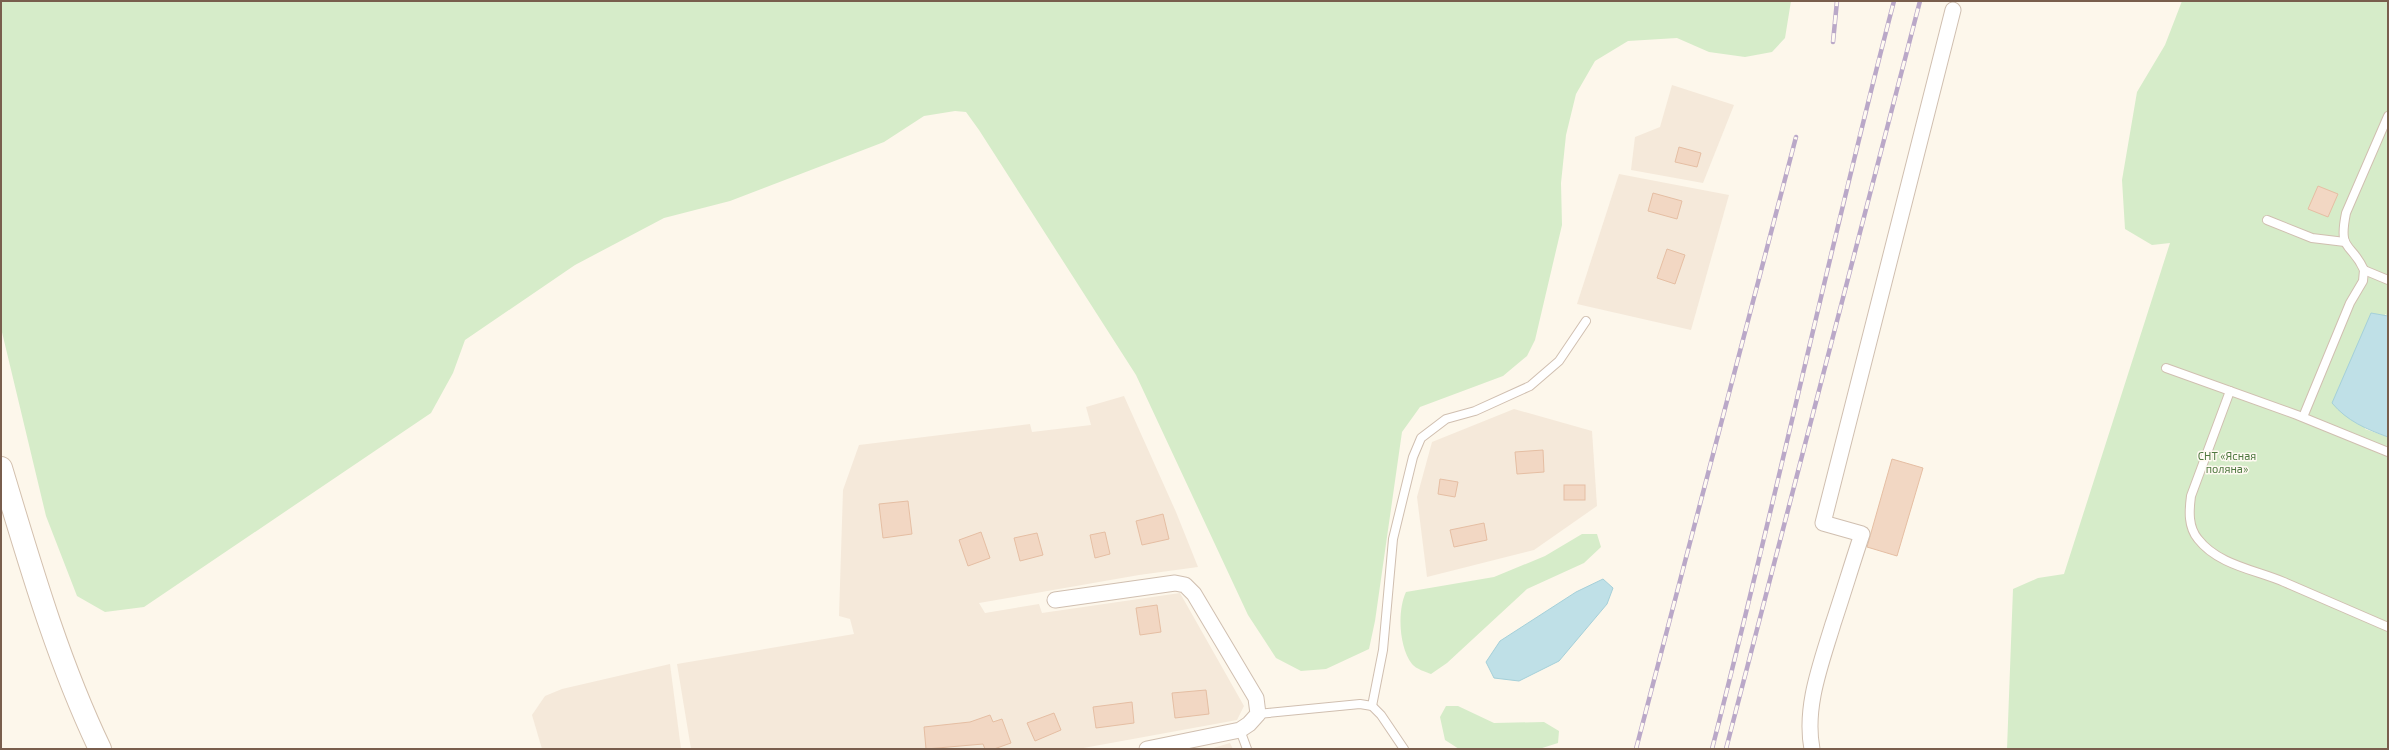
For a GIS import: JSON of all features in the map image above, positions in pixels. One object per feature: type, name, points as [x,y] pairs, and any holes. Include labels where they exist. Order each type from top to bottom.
[{"type":"main road","points":[[1,468],[49,626],[67,675],[100,749]]},
{"type":"street","points":[[1812,749],[1809,734],[1811,709],[1822,661],[1862,534],[1823,523],[1953,10]]},
{"type":"street","points":[[1055,600],[1174,583],[1185,585],[1194,594],[1256,698],[1258,714],[1249,724],[1240,730],[1147,749]]},
{"type":"lane","points":[[2388,116],[2346,213],[2343,228],[2345,242],[2364,270],[2388,280]]},
{"type":"lane","points":[[2267,220],[2312,238],[2332,243],[2345,242]]},
{"type":"lane","points":[[2303,417],[2347,310],[2363,282],[2364,270]]},
{"type":"lane","points":[[1372,706],[1383,650],[1393,539],[1413,457],[1421,438],[1446,419],[1474,411],[1530,386],[1559,361],[1586,321]]},
{"type":"lane","points":[[2166,368],[2303,417],[2388,452]]},
{"type":"lane","points":[[2230,391],[2191,496],[2189,511],[2191,528],[2198,539],[2225,561],[2283,581],[2388,627]]},
{"type":"lane","points":[[1258,714],[1360,704],[1372,706],[1381,715],[1404,749]]},
{"type":"lane","points":[[1240,730],[1247,749]]},
{"type":"shaded area","points":[[1672,85],[1734,105],[1703,183],[1631,170],[1635,137],[1660,127]]},
{"type":"shaded area","points":[[1619,174],[1729,195],[1691,330],[1577,304]]},
{"type":"shaded area","points":[[1124,396],[1176,512],[1198,567],[1139,575],[979,603],[985,613],[1039,604],[1042,613],[1180,593],[1244,706],[1237,720],[1078,749],[691,749],[677,664],[854,634],[850,619],[839,616],[843,490],[859,445],[1030,424],[1032,432],[1091,425],[1086,407]]},
{"type":"shaded area","points":[[1514,409],[1592,431],[1597,506],[1534,550],[1427,577],[1417,497],[1432,442]]},
{"type":"shaded area","points":[[670,664],[681,749],[542,749],[532,715],[545,696],[562,689]]},
{"type":"shaded area","points":[[1230,743],[1233,749],[1210,749]]},
{"type":"green space","points":[[1,1],[1791,1],[1785,38],[1772,52],[1745,57],[1709,52],[1677,38],[1628,41],[1595,61],[1576,94],[1566,135],[1561,183],[1562,225],[1535,340],[1527,356],[1503,376],[1420,407],[1402,432],[1375,621],[1369,649],[1326,669],[1301,671],[1276,658],[1248,615],[1136,375],[979,130],[966,112],[955,111],[924,116],[884,142],[730,201],[664,218],[575,265],[465,340],[453,373],[431,413],[144,607],[105,612],[77,596],[46,516],[1,328]]},
{"type":"green space","name":"СНТ «Ясная поляна»","points":[[2182,1],[2388,1],[2388,316],[2385,314],[2365,429],[2388,437],[2388,749],[2007,749],[2013,589],[2038,578],[2064,574],[2170,243],[2152,245],[2125,229],[2122,180],[2137,92],[2165,45]]},
{"type":"green space","points":[[1582,534],[1597,534],[1601,547],[1584,563],[1527,589],[1447,663],[1431,674],[1418,669],[1412,664],[1404,648],[1401,629],[1401,609],[1406,592],[1494,577],[1545,556]]},
{"type":"green space","points":[[1446,706],[1458,706],[1494,723],[1544,722],[1559,731],[1558,743],[1539,749],[1459,749],[1445,740],[1440,717]]},
{"type":"water","points":[[2371,313],[2388,316],[2388,437],[2357,424],[2344,415],[2332,403]]},
{"type":"water","points":[[1603,579],[1613,588],[1607,604],[1559,661],[1519,681],[1494,678],[1486,662],[1500,641],[1576,592]]},
{"type":"building","points":[[1679,147],[1701,153],[1697,167],[1675,162]]},
{"type":"building","points":[[2318,186],[2338,194],[2328,217],[2308,209]]},
{"type":"building","points":[[1653,193],[1682,201],[1677,219],[1648,211]]},
{"type":"building","points":[[1667,249],[1685,255],[1675,284],[1657,278]]},
{"type":"building","points":[[1543,450],[1544,472],[1517,474],[1515,452]]},
{"type":"building","points":[[1892,459],[1923,468],[1897,556],[1867,547]]},
{"type":"building","points":[[1440,479],[1458,482],[1455,497],[1438,494]]},
{"type":"building","points":[[1564,485],[1585,485],[1585,500],[1564,500]]},
{"type":"building","points":[[908,501],[912,534],[883,538],[879,504]]},
{"type":"building","points":[[1163,514],[1169,539],[1142,545],[1136,521]]},
{"type":"building","points":[[1484,523],[1487,540],[1454,547],[1450,530]]},
{"type":"building","points":[[981,532],[990,558],[968,566],[959,540]]},
{"type":"building","points":[[1105,532],[1110,554],[1095,558],[1090,535]]},
{"type":"building","points":[[1037,533],[1043,555],[1020,561],[1014,538]]},
{"type":"building","points":[[1157,605],[1161,632],[1140,635],[1136,608]]},
{"type":"building","points":[[1206,690],[1209,714],[1175,718],[1172,693]]},
{"type":"building","points":[[1132,702],[1134,723],[1096,728],[1093,707]]},
{"type":"building","points":[[1054,713],[1061,730],[1035,741],[1027,723]]},
{"type":"building","points":[[990,715],[993,722],[1002,719],[1011,743],[994,749],[985,749],[983,744],[926,749],[924,727],[970,722]]},
{"type":"railway","points":[[1833,42],[1837,1]]},
{"type":"railway","points":[[1712,749],[1736,656],[1847,188],[1894,1]]},
{"type":"railway","points":[[1726,749],[1920,1]]},
{"type":"railway","points":[[1636,749],[1796,137]]}]
